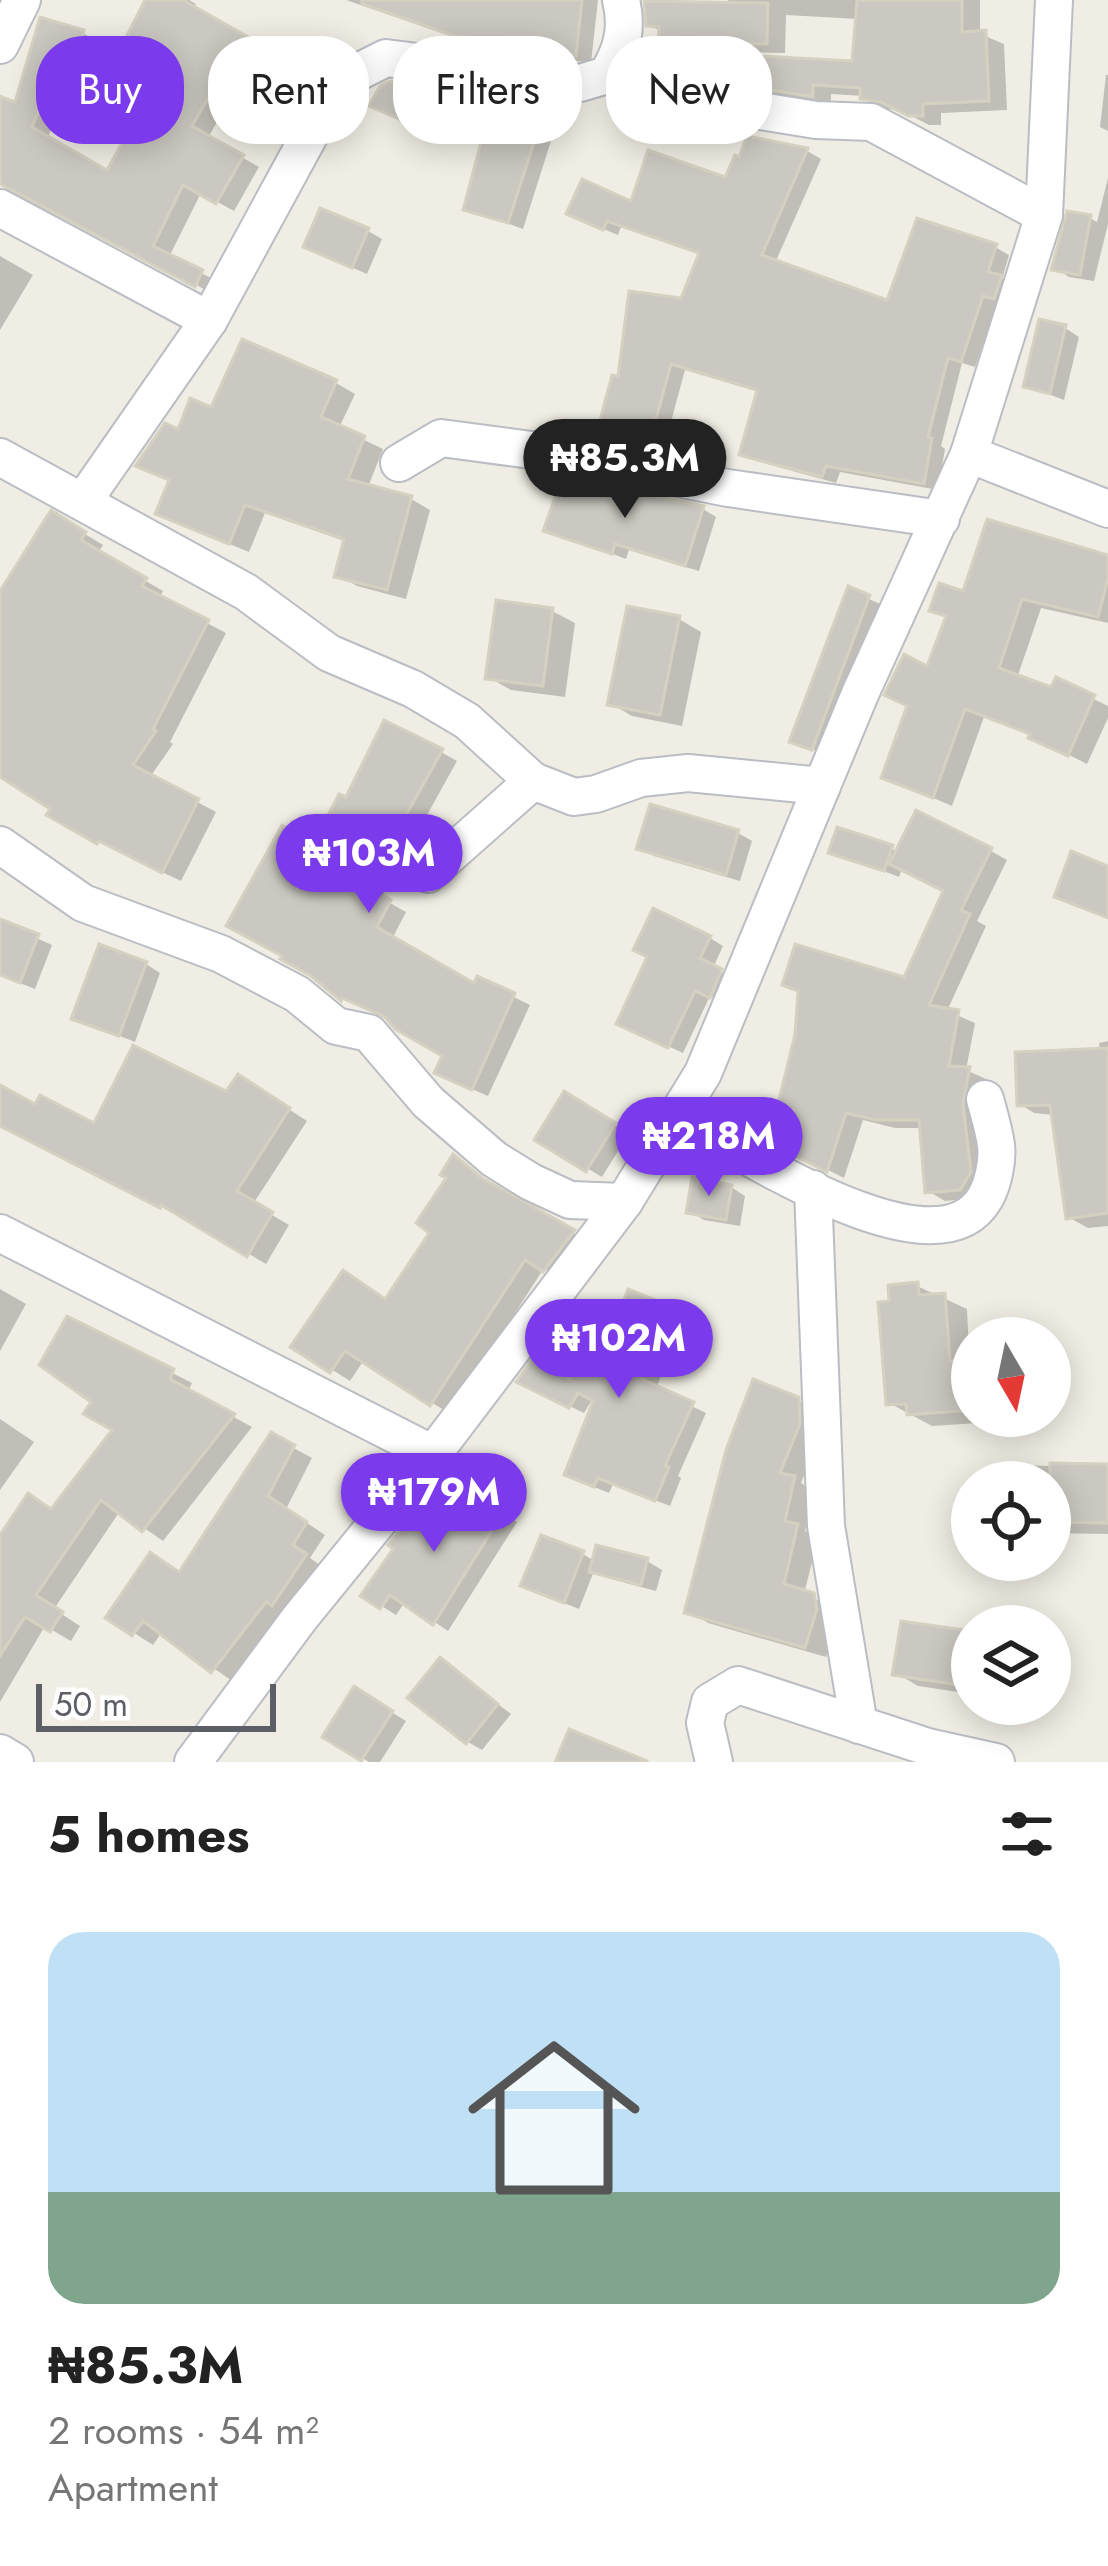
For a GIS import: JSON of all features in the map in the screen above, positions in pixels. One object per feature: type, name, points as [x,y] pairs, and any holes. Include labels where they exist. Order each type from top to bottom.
[{"type":"street","points":[[0,45],[22,0]]},
{"type":"street","points":[[84,500],[209,320],[344,79],[386,58],[580,83],[607,75],[622,50],[626,17],[621,0]]},
{"type":"street","points":[[193,1762],[299,1618],[433,1454],[624,1202],[704,1073],[822,786],[968,454],[1044,215],[1054,0]]},
{"type":"street","points":[[772,113],[871,122],[1044,215]]},
{"type":"street","points":[[0,208],[209,320]]},
{"type":"street","points":[[399,463],[441,438],[941,519]]},
{"type":"street","points":[[968,454],[1108,509]]},
{"type":"street","points":[[0,457],[246,592],[329,653],[412,689],[467,722],[533,781],[574,797],[641,778],[688,772],[822,786]]},
{"type":"street","points":[[0,497],[36,477]]},
{"type":"street","points":[[428,874],[533,781]]},
{"type":"street","points":[[0,845],[83,903],[220,954],[298,994],[336,1026],[369,1033],[428,1102],[494,1159],[531,1182],[570,1199],[624,1202]]},
{"type":"street","points":[[676,1116],[849,1209],[897,1225],[958,1222],[977,1211],[990,1189],[997,1148],[985,1100]]},
{"type":"street","points":[[813,1190],[826,1526],[859,1725]]},
{"type":"street","points":[[0,1233],[433,1454]]},
{"type":"street","points":[[714,1762],[706,1723],[710,1702],[738,1685],[928,1747],[996,1762]]},
{"type":"street","points":[[0,1753],[15,1762]]},
{"type":"building","points":[[145,0],[183,0],[246,36],[208,36],[208,98],[192,126],[208,135],[208,144],[224,144],[244,155],[216,204],[183,185],[153,246],[203,270],[195,287],[0,184],[0,96],[15,102],[40,17],[84,30],[82,36],[36,36],[32,127],[36,144],[62,144],[107,170],[121,144],[184,144],[184,36],[127,36]]},
{"type":"building","points":[[362,0],[582,0],[578,36],[455,36],[362,4]]},
{"type":"building","points":[[857,0],[962,0],[962,32],[986,30],[989,101],[923,104],[923,116],[908,116],[881,102],[860,99],[860,88],[813,85],[813,97],[772,90],[772,57],[852,61]]},
{"type":"building","points":[[644,1],[768,3],[767,36],[658,36],[659,27],[646,26]]},
{"type":"building","points":[[393,81],[393,116],[369,106],[380,86]]},
{"type":"building","points":[[772,141],[808,148],[762,255],[887,300],[917,218],[997,244],[988,272],[1002,275],[994,299],[983,296],[961,362],[948,358],[928,437],[932,438],[924,484],[826,466],[822,477],[739,455],[757,390],[671,364],[648,449],[595,439],[612,375],[618,376],[629,291],[681,298],[699,253],[607,221],[603,230],[566,214],[582,179],[631,201],[648,150],[725,177],[735,155],[739,157],[744,144]]},
{"type":"building","points":[[481,144],[533,144],[508,223],[463,210]]},
{"type":"building","points":[[320,208],[369,228],[352,268],[303,247]]},
{"type":"building","points":[[1067,211],[1091,215],[1080,275],[1051,270]]},
{"type":"building","points":[[1039,319],[1066,325],[1050,394],[1023,387]]},
{"type":"building","points":[[242,339],[337,380],[321,417],[365,436],[348,479],[412,496],[387,590],[334,577],[344,539],[245,505],[229,544],[155,514],[169,480],[135,466],[165,423],[178,429],[190,398],[211,407]]},
{"type":"building","points":[[583,482],[704,506],[685,566],[615,544],[612,554],[543,531],[559,486],[580,493]]},
{"type":"building","points":[[51,510],[86,532],[81,540],[147,578],[142,586],[209,620],[156,731],[133,765],[199,799],[162,873],[46,815],[50,809],[0,777],[0,591]]},
{"type":"building","points":[[987,519],[1108,555],[1108,578],[1098,617],[1022,599],[999,668],[1051,687],[1056,677],[1095,695],[1068,756],[1028,738],[1030,734],[965,709],[933,798],[881,778],[907,706],[884,695],[904,654],[927,666],[946,616],[929,611],[939,583],[963,591]]},
{"type":"building","points":[[848,586],[870,595],[812,750],[789,742]]},
{"type":"building","points":[[496,600],[553,608],[543,686],[485,679]]},
{"type":"building","points":[[627,606],[680,616],[660,715],[607,705]]},
{"type":"building","points":[[384,720],[443,749],[366,887],[391,900],[377,927],[474,983],[477,976],[515,993],[472,1090],[434,1073],[442,1056],[395,1029],[385,1017],[341,1001],[282,956],[226,926],[282,825],[314,842],[339,794],[346,797]]},
{"type":"building","points":[[650,804],[739,830],[726,875],[636,849]]},
{"type":"building","points":[[916,810],[992,848],[961,910],[970,914],[929,1005],[959,1010],[949,1066],[970,1067],[963,1104],[971,1172],[960,1190],[925,1193],[919,1120],[876,1120],[846,1113],[827,1172],[778,1147],[778,1104],[795,1034],[798,991],[782,985],[795,944],[904,977],[943,891],[889,864]]},
{"type":"building","points":[[837,827],[893,845],[884,871],[828,853]]},
{"type":"building","points":[[1071,851],[1108,866],[1108,918],[1054,897]]},
{"type":"building","points":[[653,908],[711,936],[700,958],[722,969],[710,998],[695,991],[668,1048],[616,1024],[647,957],[633,950]]},
{"type":"building","points":[[0,919],[39,934],[20,983],[0,975]]},
{"type":"building","points":[[99,944],[147,962],[119,1036],[71,1019]]},
{"type":"building","points":[[133,1045],[226,1091],[238,1074],[290,1108],[237,1191],[273,1212],[247,1257],[161,1205],[0,1126],[0,1085],[35,1104],[40,1095],[94,1123]]},
{"type":"building","points":[[1108,1048],[1108,1213],[1066,1219],[1050,1105],[1017,1106],[1015,1052]]},
{"type":"building","points":[[564,1091],[616,1123],[586,1172],[534,1140]]},
{"type":"building","points":[[453,1154],[482,1178],[575,1230],[543,1272],[525,1260],[430,1406],[345,1351],[330,1373],[290,1347],[343,1270],[385,1299],[429,1233],[416,1223],[446,1178],[440,1175]]},
{"type":"building","points":[[692,1177],[732,1185],[726,1220],[686,1213]]},
{"type":"building","points":[[918,1282],[919,1295],[945,1293],[951,1412],[907,1415],[906,1404],[886,1405],[878,1302],[889,1301],[888,1285]]},
{"type":"building","points":[[628,1289],[670,1306],[642,1379],[694,1402],[655,1501],[598,1478],[594,1487],[564,1475],[593,1401],[578,1393],[569,1408],[516,1382],[532,1360],[570,1379],[604,1306],[617,1318]]},
{"type":"building","points":[[67,1316],[174,1369],[170,1379],[235,1414],[142,1532],[101,1500],[36,1595],[63,1612],[50,1632],[25,1617],[0,1656],[0,1535],[28,1493],[51,1509],[112,1430],[83,1414],[91,1402],[39,1365]]},
{"type":"building","points":[[753,1379],[799,1397],[800,1424],[780,1473],[795,1476],[785,1521],[798,1524],[784,1584],[814,1593],[817,1609],[805,1648],[684,1613],[726,1450]]},
{"type":"building","points":[[271,1432],[295,1445],[268,1496],[307,1522],[293,1545],[307,1554],[272,1606],[266,1602],[211,1673],[143,1621],[132,1636],[105,1618],[150,1552],[179,1572]]},
{"type":"building","points":[[1071,1463],[1108,1464],[1108,1523],[1071,1522]]},
{"type":"building","points":[[461,1485],[504,1511],[433,1625],[390,1595],[380,1609],[360,1596],[393,1549],[388,1545],[423,1502],[442,1515]]},
{"type":"building","points":[[541,1535],[584,1551],[564,1603],[520,1586]]},
{"type":"building","points":[[596,1545],[648,1558],[641,1585],[589,1572]]},
{"type":"building","points":[[901,1621],[951,1628],[951,1684],[892,1675]]},
{"type":"building","points":[[440,1657],[498,1704],[466,1744],[407,1698]]},
{"type":"building","points":[[354,1686],[393,1711],[361,1761],[322,1737]]},
{"type":"building","points":[[569,1729],[647,1761],[647,1762],[555,1762]]}]
